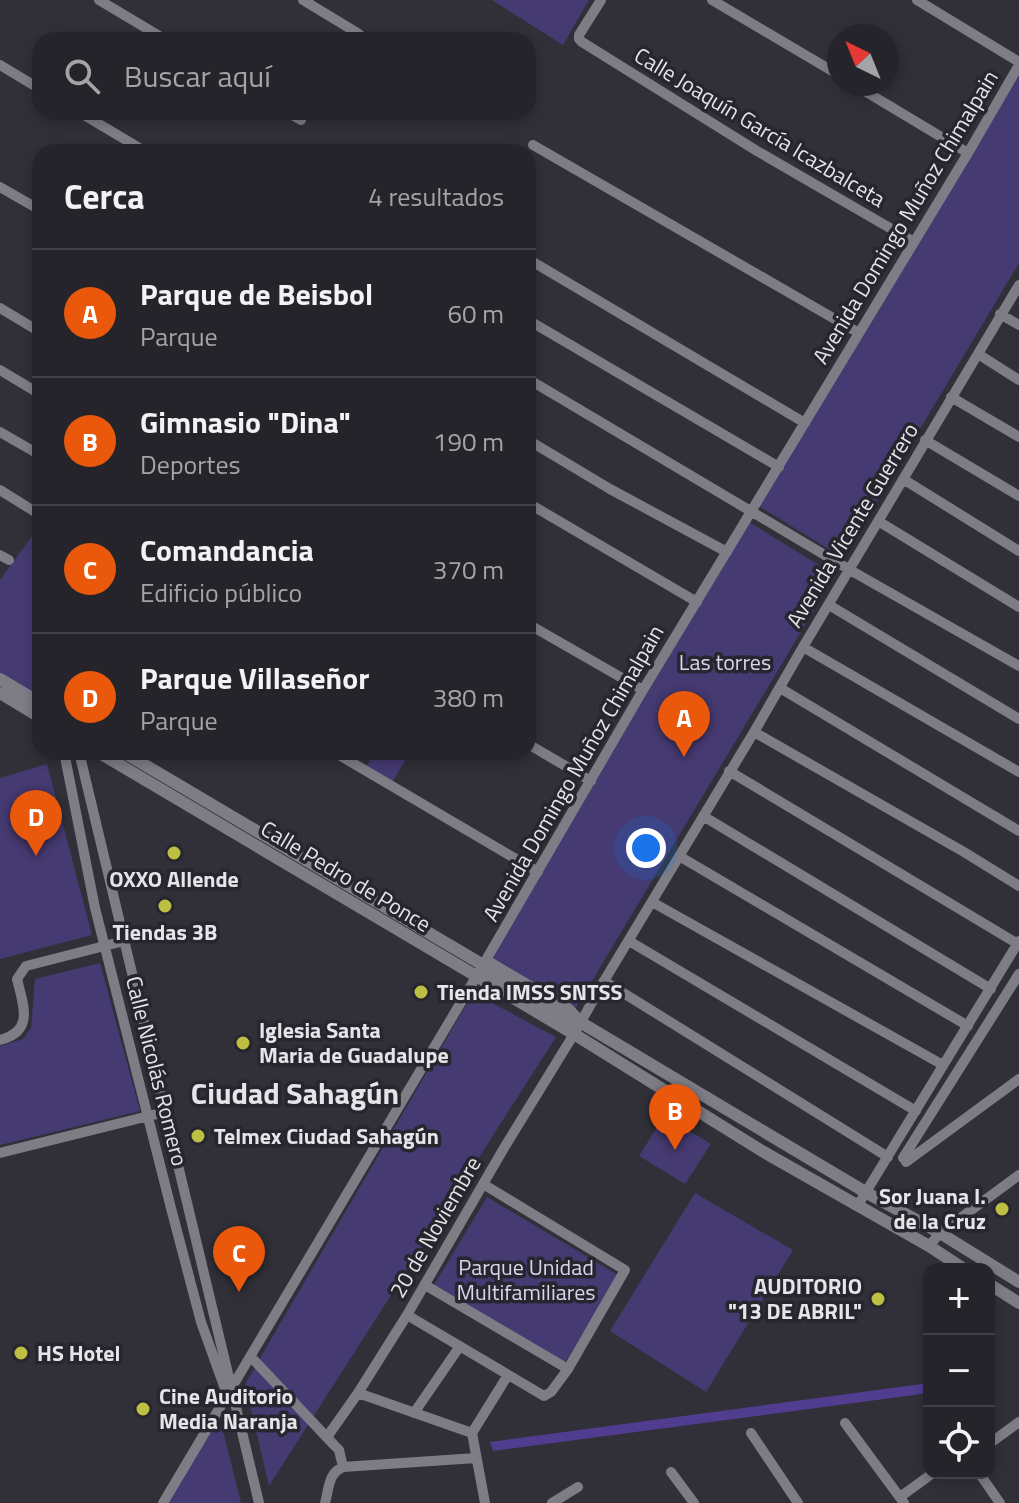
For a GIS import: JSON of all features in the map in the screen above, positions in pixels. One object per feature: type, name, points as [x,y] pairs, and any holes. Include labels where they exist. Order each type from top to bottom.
[{"type":"street","points":[[99,0],[153,32]]},
{"type":"street","points":[[303,0],[356,32]]},
{"type":"street","name":"Calle Joaquín García Icazbalceta","points":[[601,0],[579,35],[585,44],[757,151],[914,242]]},
{"type":"street","points":[[712,0],[827,68]]},
{"type":"street","points":[[917,0],[1019,64]]},
{"type":"street","name":"Avenida Domingo Muñoz Chimalpain","points":[[163,1503],[231,1397],[251,1357],[643,690],[1019,64]]},
{"type":"street","points":[[0,65],[32,84]]},
{"type":"street","points":[[873,96],[968,153]]},
{"type":"street","points":[[92,120],[133,144]]},
{"type":"street","points":[[536,147],[859,333]]},
{"type":"street","points":[[0,187],[32,205]]},
{"type":"street","points":[[536,264],[805,423]]},
{"type":"street","name":"Avenida Vicente Guerrero","points":[[577,1028],[1019,285]]},
{"type":"street","points":[[0,308],[32,327]]},
{"type":"street","points":[[1000,314],[1019,325]]},
{"type":"street","points":[[536,325],[779,467]]},
{"type":"street","points":[[978,354],[1019,380]]},
{"type":"street","points":[[0,370],[32,389]]},
{"type":"street","points":[[536,384],[1019,666]]},
{"type":"street","points":[[951,397],[1019,437]]},
{"type":"street","points":[[0,432],[32,450]]},
{"type":"street","points":[[925,440],[1019,496]]},
{"type":"street","points":[[536,445],[727,552]]},
{"type":"street","points":[[903,479],[1019,551]]},
{"type":"street","points":[[0,490],[32,510]]},
{"type":"street","points":[[536,508],[697,602]]},
{"type":"street","points":[[878,521],[1019,607]]},
{"type":"street","points":[[829,605],[1019,719]]},
{"type":"street","points":[[536,629],[643,690]]},
{"type":"street","points":[[803,647],[1019,772]]},
{"type":"street","points":[[0,679],[32,698]]},
{"type":"street","points":[[780,688],[1019,831]]},
{"type":"street","points":[[0,693],[32,712]]},
{"type":"street","points":[[754,732],[1019,886]]},
{"type":"street","points":[[536,749],[591,781]]},
{"type":"street","name":"Calle Nicolás Romero","points":[[66,760],[95,908],[201,1322],[231,1397]]},
{"type":"street","name":"Calle Nicolás Romero","points":[[81,760],[231,1397]]},
{"type":"street","name":"Calle Pedro de Ponce","points":[[111,760],[476,977],[577,1028]]},
{"type":"street","name":"Calle Pedro de Ponce","points":[[137,760],[483,965],[491,964],[569,1010],[577,1028]]},
{"type":"street","points":[[348,760],[538,872]]},
{"type":"street","points":[[729,771],[1018,943],[858,1205]]},
{"type":"street","points":[[703,816],[991,989]]},
{"type":"street","points":[[679,856],[968,1026]]},
{"type":"street","points":[[652,902],[943,1065]]},
{"type":"street","points":[[0,1040],[18,1031],[24,1020],[17,979],[22,970],[31,964],[124,941]]},
{"type":"street","points":[[629,941],[916,1111]]},
{"type":"street","points":[[604,981],[888,1157]]},
{"type":"street","points":[[1017,983],[904,1160],[1019,1079]]},
{"type":"street","points":[[121,1006],[138,1003]]},
{"type":"street","points":[[577,1028],[940,1233],[1019,1282]]},
{"type":"street","points":[[577,1028],[762,1151],[955,1263]]},
{"type":"street","name":"20 de Noviembre","points":[[327,1437],[407,1315],[577,1028]]},
{"type":"street","points":[[0,1153],[165,1112]]},
{"type":"street","points":[[929,1246],[940,1233],[1019,1175]]},
{"type":"street","points":[[407,1315],[544,1396],[568,1369],[625,1270],[483,1184]]},
{"type":"street","points":[[425,1285],[568,1369]]},
{"type":"street","points":[[995,1288],[1019,1303]]},
{"type":"street","points":[[201,1322],[215,1319]]},
{"type":"street","points":[[414,1413],[460,1346]]},
{"type":"street","points":[[251,1357],[339,1450],[341,1466]]},
{"type":"street","points":[[485,1503],[474,1445],[508,1375]]},
{"type":"street","points":[[358,1393],[414,1413],[474,1445]]},
{"type":"street","points":[[231,1397],[259,1503]]},
{"type":"street","points":[[995,1440],[1019,1422]]},
{"type":"street","points":[[845,1423],[902,1500],[926,1479]]},
{"type":"street","points":[[751,1433],[798,1503]]},
{"type":"street","points":[[325,1503],[332,1475],[341,1466],[474,1445]]},
{"type":"street","points":[[671,1472],[694,1503]]},
{"type":"street","points":[[983,1479],[1000,1503]]},
{"type":"street","points":[[553,1503],[578,1487]]},
{"type":"green space","points":[[492,0],[589,0],[563,45]]},
{"type":"green space","points":[[1019,71],[1019,263],[843,558],[757,505]]},
{"type":"green space","name":"Las torres","points":[[749,522],[835,575],[574,1011],[488,959]]},
{"type":"green space","points":[[32,536],[32,698],[0,679],[0,580]]},
{"type":"green space","points":[[370,760],[405,760],[391,785],[365,769]]},
{"type":"green space","points":[[47,764],[92,935],[0,959],[0,778]]},
{"type":"green space","points":[[100,963],[140,1111],[0,1145],[0,1046],[23,1039],[31,1028],[35,979]]},
{"type":"green space","points":[[473,993],[556,1037],[269,1486],[245,1384]]},
{"type":"green space","points":[[664,1116],[711,1144],[685,1184],[639,1156]]},
{"type":"green space","points":[[695,1193],[793,1250],[706,1392],[610,1331]]},
{"type":"green space","name":"Parque Unidad Multifamiliares","points":[[487,1197],[618,1275],[565,1363],[434,1285]]},
{"type":"green space","points":[[214,1421],[222,1427],[241,1503],[165,1503]]},
{"type":"shaded area","points":[[923,1384],[923,1394],[493,1451],[490,1442]]},
{"type":"place","name":"Parque de Beisbol","points":[[684,757]]},
{"type":"place","name":"OXXO Allende","points":[[174,853]]},
{"type":"place","name":"Parque Villaseñor","points":[[36,856]]},
{"type":"place","name":"Tiendas 3B","points":[[165,906]]},
{"type":"place","name":"Tienda IMSS SNTSS","points":[[421,992]]},
{"type":"place","name":"Iglesia Santa Maria de Guadalupe","points":[[243,1043]]},
{"type":"place","name":"Telmex Ciudad Sahagún","points":[[198,1136]]},
{"type":"place","name":"Gimnasio \"Dina\"","points":[[675,1150]]},
{"type":"place","name":"Sor Juana I. de la Cruz","points":[[1002,1209]]},
{"type":"place","name":"Comandancia","points":[[239,1292]]},
{"type":"place","name":"AUDITORIO \"13 DE ABRIL\"","points":[[878,1299]]},
{"type":"place","name":"HS Hotel","points":[[21,1353]]},
{"type":"place","name":"Cine Auditorio Media Naranja","points":[[143,1409]]},
{"type":"district","name":"Ciudad Sahagún","points":[[295,1094]]}]
